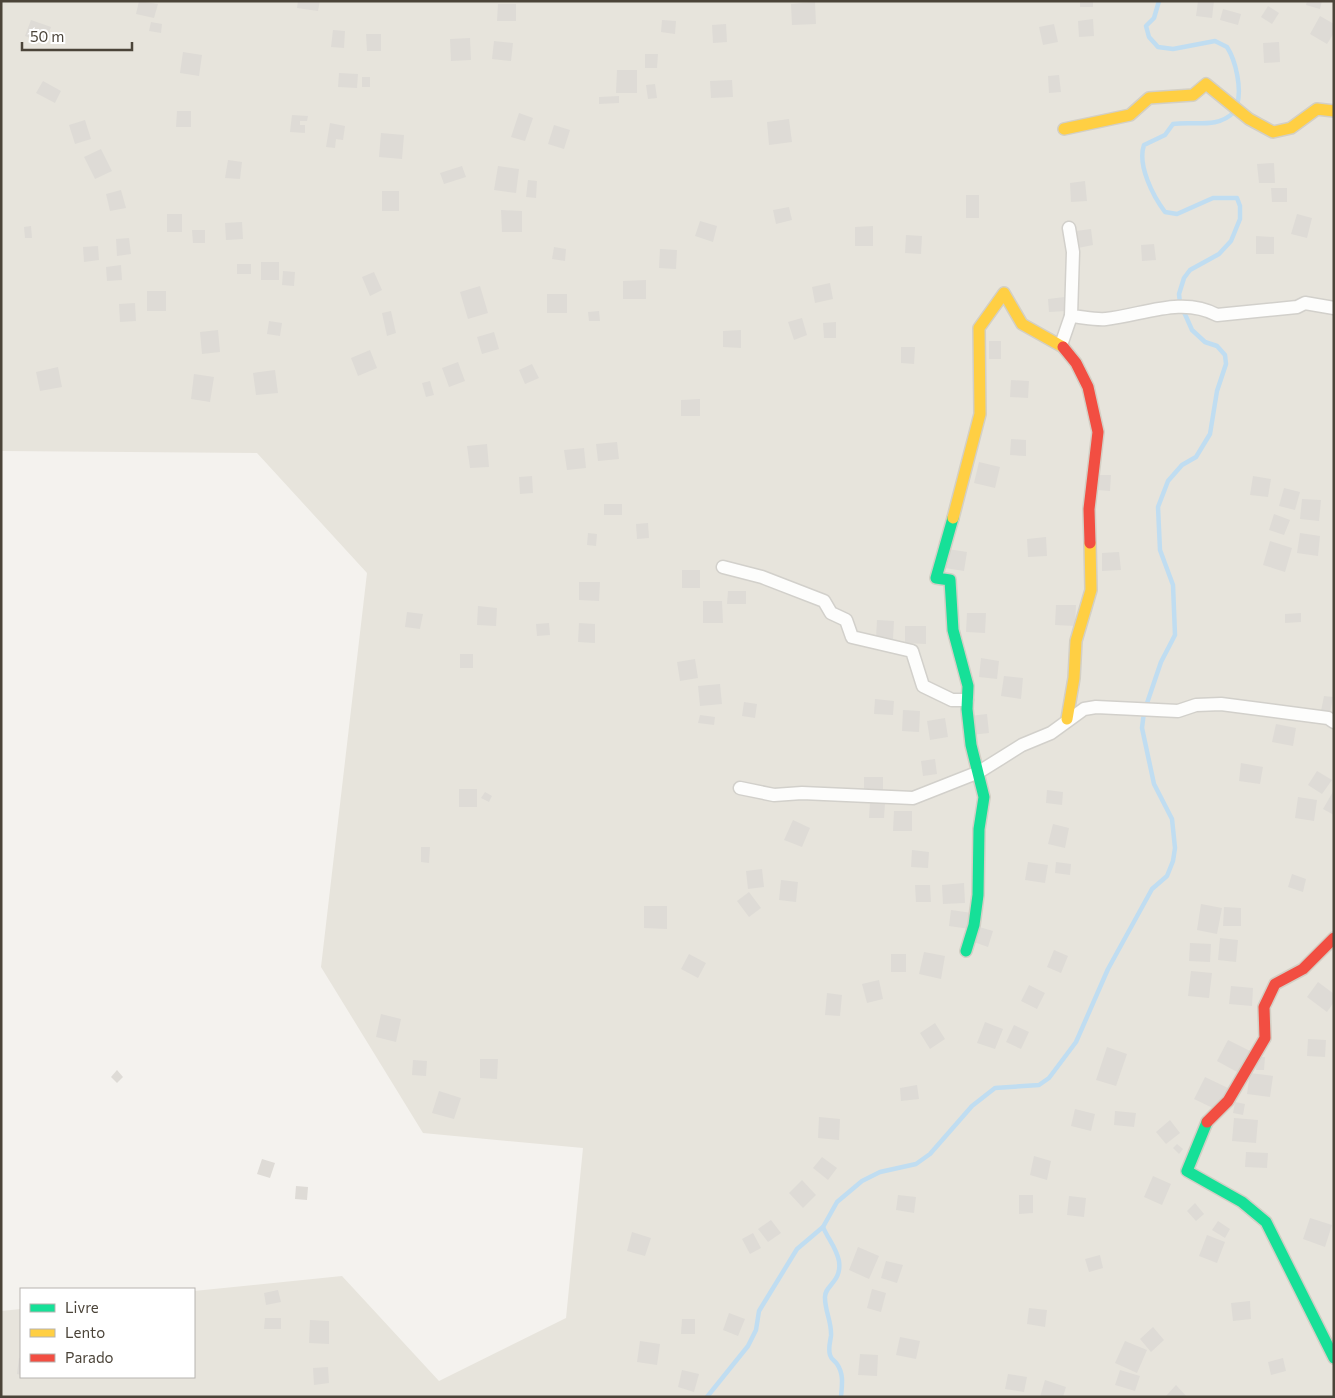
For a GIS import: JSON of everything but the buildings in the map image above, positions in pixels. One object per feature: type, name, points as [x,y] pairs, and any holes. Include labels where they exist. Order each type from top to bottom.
[{"type":"street","points":[[1064,129],[1130,115],[1149,98],[1193,95],[1206,84],[1253,122],[1272,133],[1290,130],[1317,109],[1334,111]]},
{"type":"street","points":[[1062,345],[1071,316],[1074,252],[1069,228]]},
{"type":"street","points":[[966,951],[974,925],[978,895],[979,829],[984,797],[971,744],[967,700],[968,686],[952,630],[950,580],[936,578],[962,489],[980,414],[979,328],[1004,293],[1022,324],[1062,345],[1076,363],[1088,387],[1098,432],[1089,509],[1091,590],[1083,623],[1076,641],[1074,678],[1066,719]]},
{"type":"street","points":[[1071,316],[1104,319],[1166,306],[1208,310],[1217,314],[1297,307],[1305,303],[1334,308]]},
{"type":"street","points":[[723,567],[762,577],[824,601],[830,613],[846,620],[852,637],[912,651],[923,686],[952,700],[967,700]]},
{"type":"street","points":[[740,788],[774,796],[810,794],[913,798],[979,772],[1022,745],[1051,733],[1066,719],[1084,708],[1178,711],[1196,705],[1221,704],[1328,718],[1334,722]]},
{"type":"street","points":[[1334,938],[1317,958],[1303,969],[1276,984],[1264,1007],[1265,1038],[1228,1101],[1208,1120],[1187,1171],[1242,1202],[1266,1222],[1334,1358]]},
{"type":"shaded area","points":[[1,1],[1334,1],[1334,1397],[1,1397],[1,1311],[20,1309],[20,1378],[195,1378],[195,1291],[342,1276],[439,1381],[566,1318],[583,1148],[423,1133],[321,967],[367,573],[257,453],[2,451]]},
{"type":"waterway","points":[[1159,1],[1154,18],[1146,26],[1149,37],[1158,47],[1173,49],[1215,41],[1227,47],[1237,75],[1239,91],[1237,105]]},
{"type":"waterway","points":[[841,1397],[841,1372],[829,1352],[831,1331],[825,1298],[827,1290],[838,1274],[839,1261],[836,1251],[823,1227],[837,1202],[862,1181],[880,1172],[916,1164],[930,1154],[972,1106],[995,1088],[1039,1085],[1049,1078],[1076,1042],[1108,969],[1152,889],[1167,876],[1173,861],[1175,848],[1172,819],[1154,784],[1142,728],[1144,712],[1161,662],[1175,635],[1173,585],[1160,550],[1158,507],[1168,481],[1182,465],[1196,457],[1210,434],[1217,391],[1226,364],[1225,355],[1217,346],[1205,342],[1192,330],[1180,303],[1179,294],[1184,278],[1190,270],[1219,254],[1231,241],[1240,219],[1240,206],[1237,198],[1213,198],[1177,214],[1165,212],[1147,180],[1142,153],[1144,145],[1165,135],[1173,124],[1221,121],[1234,112]]},
{"type":"waterway","points":[[707,1397],[748,1346],[756,1330],[759,1311],[797,1249],[823,1227]]},
{"type":"traffic: fast","points":[[953,518],[936,578],[950,580],[953,630],[968,686],[967,709],[971,745],[984,797],[979,829],[978,895],[974,925],[966,951]]},
{"type":"traffic: fast","points":[[1207,1122],[1187,1171],[1242,1202],[1266,1222],[1334,1358]]},
{"type":"traffic: slow","points":[[1064,129],[1130,115],[1149,98],[1193,95],[1206,84],[1249,119],[1273,132],[1291,128],[1317,109],[1334,111]]},
{"type":"traffic: slow","points":[[953,518],[980,414],[979,328],[1004,293],[1022,324],[1063,347]]},
{"type":"traffic: slow","points":[[1067,719],[1074,678],[1076,641],[1091,590],[1090,543]]},
{"type":"traffic: jam","points":[[1063,347],[1076,363],[1088,387],[1098,432],[1089,509],[1090,543]]},
{"type":"traffic: jam","points":[[1207,1122],[1228,1101],[1265,1038],[1264,1007],[1275,984],[1303,969],[1334,938]]}]
